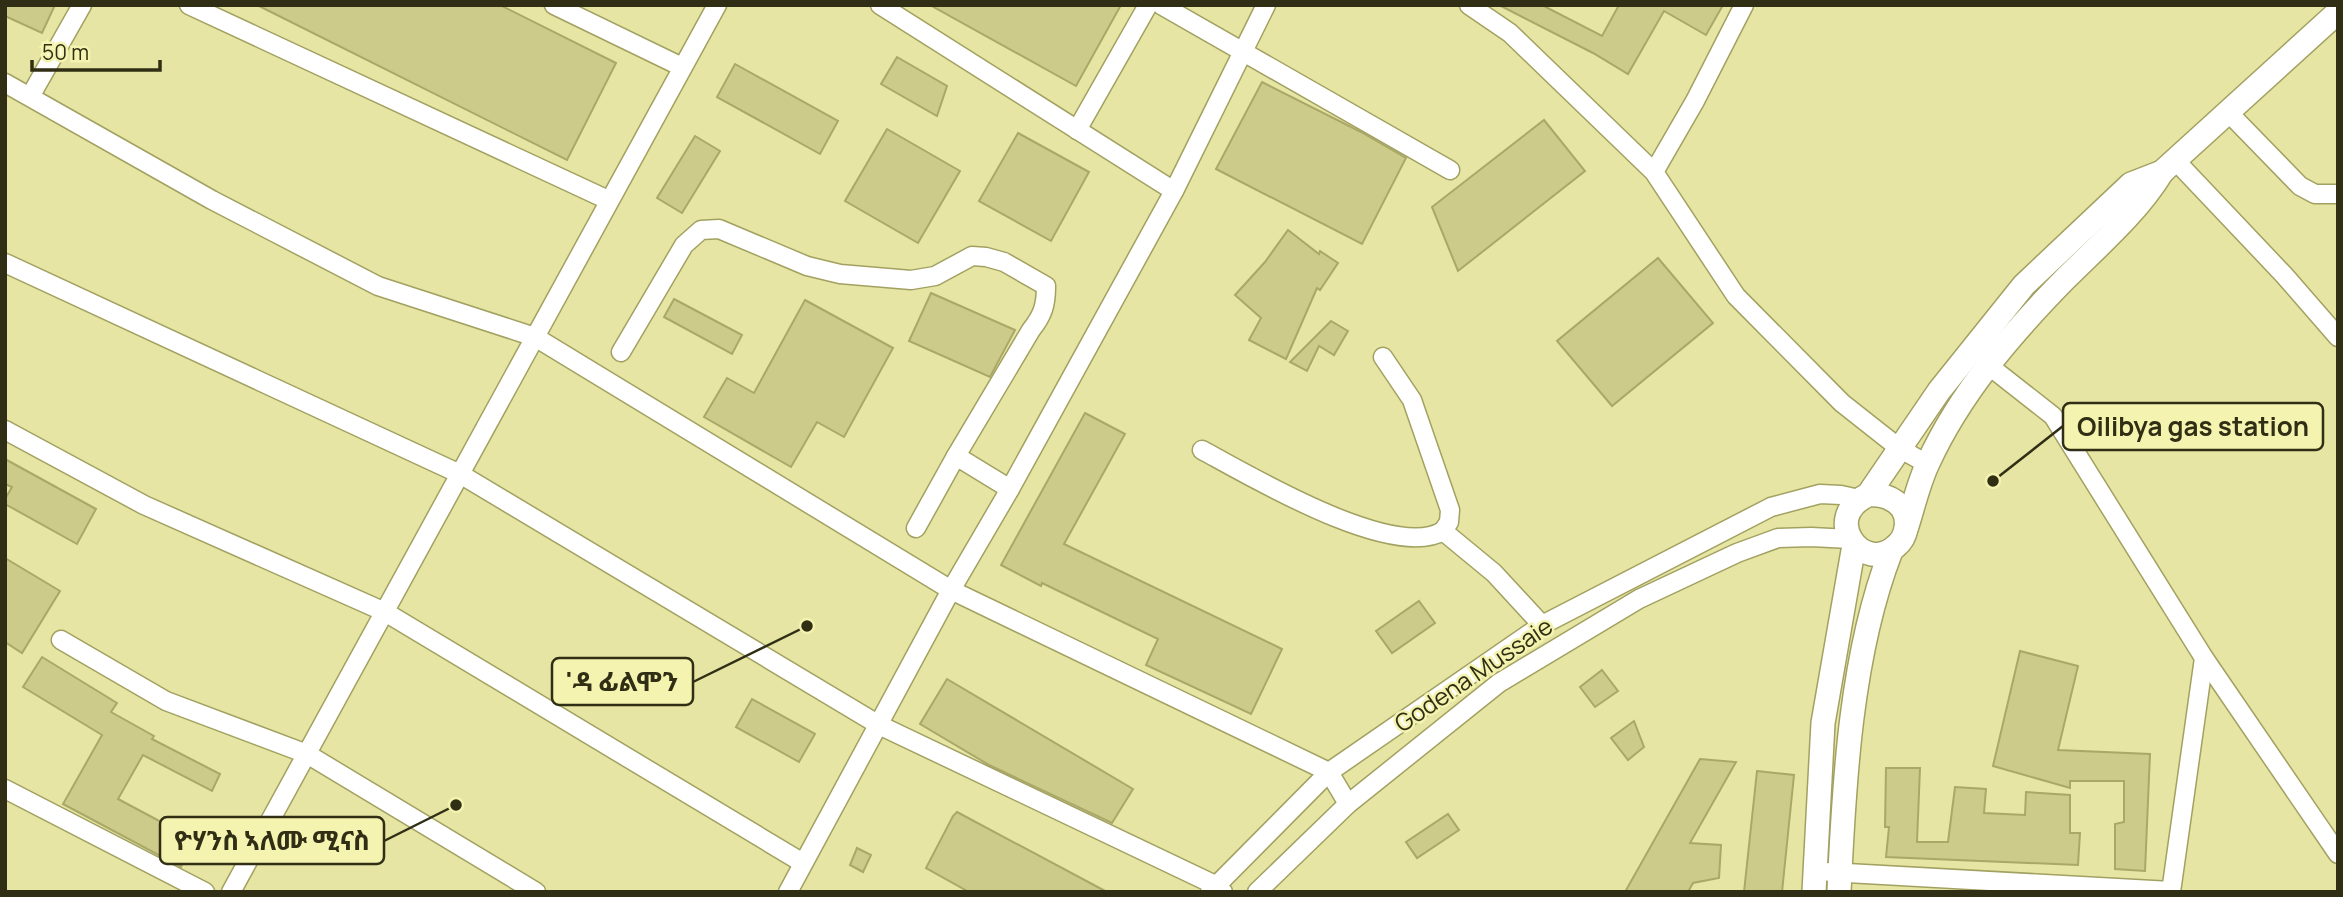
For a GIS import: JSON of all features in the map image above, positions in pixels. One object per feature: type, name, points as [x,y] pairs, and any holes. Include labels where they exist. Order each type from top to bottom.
[{"type":"main road","points":[[1839,882],[1852,724],[1874,599],[1891,551],[1901,542],[1927,464],[1957,410],[1988,365],[2063,281],[2147,197],[2169,166],[2338,12]]},
{"type":"main road","points":[[1814,881],[1823,723],[1852,542],[1846,522],[1852,506],[1863,497],[1975,344],[2024,285],[2131,184],[2169,166]]},
{"type":"main road","points":[[2047,264],[2063,281]]},
{"type":"main road","points":[[1863,497],[1878,494],[1897,502],[1906,519],[1906,529]]},
{"type":"main road","points":[[1852,542],[1872,554],[1891,551]]},
{"type":"main road","points":[[1823,723],[1852,724]]},
{"type":"street","points":[[31,96],[82,5]]},
{"type":"street","points":[[189,5],[608,200]]},
{"type":"street","points":[[554,5],[682,67]]},
{"type":"street","points":[[231,892],[717,5]]},
{"type":"street","points":[[880,5],[1174,191]]},
{"type":"street","points":[[1077,130],[1147,5]]},
{"type":"street","points":[[1161,5],[1450,170]]},
{"type":"street","points":[[788,892],[951,590],[1010,489],[1174,191],[1266,5]]},
{"type":"street","points":[[1469,5],[1510,33],[1654,172],[1736,296],[1842,403],[1899,448],[1927,464]]},
{"type":"street","points":[[1654,172],[1695,101],[1744,5]]},
{"type":"street","points":[[5,83],[212,200],[378,286],[535,337],[951,590],[1329,772],[1348,804]]},
{"type":"street","points":[[2228,112],[2300,186],[2315,194],[2338,194]]},
{"type":"street","points":[[2169,166],[2284,275],[2338,337]]},
{"type":"street","points":[[621,352],[684,245],[701,230],[719,229],[807,266],[840,274],[911,281],[935,276],[972,256],[1004,262],[1046,286],[1046,303],[1041,318],[1031,330],[916,528]]},
{"type":"street","points":[[5,264],[460,474],[879,725],[1216,889]]},
{"type":"street","points":[[1202,450],[1305,505],[1354,523],[1400,537],[1426,538],[1444,531],[1449,522],[1450,510],[1412,400],[1383,357]]},
{"type":"street","points":[[1988,365],[2053,416],[2204,658],[2338,854]]},
{"type":"street","points":[[5,430],[144,505],[385,611],[803,863]]},
{"type":"street","points":[[956,456],[1010,489]]},
{"type":"street","name":"Godena Mussaie","points":[[1216,889],[1329,772],[1542,625],[1771,507],[1820,494],[1863,497]]},
{"type":"street","points":[[1444,531],[1494,573],[1542,625]]},
{"type":"street","name":"Godena Mussaie","points":[[1257,892],[1348,804],[1499,683],[1639,599],[1737,553],[1778,538],[1811,537],[1852,542]]},
{"type":"street","points":[[1630,579],[1639,599]]},
{"type":"street","points":[[61,640],[166,701],[307,754],[537,892]]},
{"type":"street","points":[[1814,881],[2171,892],[2204,658]]},
{"type":"street","points":[[5,789],[205,892]]},
{"type":"building","points":[[5,5],[55,5],[42,33],[5,16]]},
{"type":"building","points":[[257,5],[500,5],[616,63],[567,160]]},
{"type":"building","points":[[930,5],[1121,5],[1076,86]]},
{"type":"building","points":[[1499,5],[1542,5],[1602,36],[1619,5],[1723,5],[1706,35],[1664,11],[1628,74]]},
{"type":"building","points":[[897,57],[947,86],[937,116],[881,84]]},
{"type":"building","points":[[735,64],[838,121],[820,154],[717,97]]},
{"type":"building","points":[[1262,82],[1406,158],[1362,244],[1216,169]]},
{"type":"building","points":[[1544,120],[1585,171],[1458,271],[1432,207]]},
{"type":"building","points":[[887,129],[960,171],[918,243],[845,201]]},
{"type":"building","points":[[1018,133],[1089,172],[1051,241],[979,201]]},
{"type":"building","points":[[695,136],[720,151],[682,213],[657,198]]},
{"type":"building","points":[[1288,230],[1319,254],[1320,251],[1338,263],[1320,290],[1317,288],[1286,359],[1249,340],[1261,318],[1235,295],[1265,262]]},
{"type":"building","points":[[1658,258],[1713,323],[1612,406],[1557,341]]},
{"type":"building","points":[[931,293],[1015,330],[990,377],[909,341]]},
{"type":"building","points":[[674,299],[742,335],[732,354],[664,317]]},
{"type":"building","points":[[805,300],[893,348],[844,437],[817,422],[791,467],[704,417],[727,378],[754,393]]},
{"type":"building","points":[[1331,321],[1348,331],[1334,355],[1319,346],[1307,371],[1290,362]]},
{"type":"building","points":[[1085,413],[1125,434],[1064,544],[1282,649],[1251,714],[1146,665],[1158,639],[1001,565]]},
{"type":"building","points":[[5,459],[96,509],[77,544],[5,504],[12,487],[5,484]]},
{"type":"building","points":[[5,558],[60,591],[22,653],[5,642]]},
{"type":"building","points":[[1419,601],[1435,623],[1392,653],[1376,631]]},
{"type":"building","points":[[2020,651],[2078,666],[2058,750],[2150,754],[2145,871],[2115,869],[2115,824],[2124,822],[2124,781],[2070,781],[2070,788],[1993,766]]},
{"type":"building","points":[[42,657],[117,703],[111,712],[154,736],[152,739],[220,774],[212,791],[143,755],[118,799],[195,840],[181,867],[63,804],[102,735],[23,687]]},
{"type":"building","points":[[1602,670],[1618,691],[1595,707],[1580,687]]},
{"type":"building","points":[[947,679],[1133,789],[1112,823],[989,765],[920,724]]},
{"type":"building","points":[[752,699],[815,734],[799,762],[736,727]]},
{"type":"building","points":[[1634,721],[1644,747],[1628,760],[1611,738]]},
{"type":"building","points":[[1700,759],[1736,762],[1690,843],[1721,845],[1719,878],[1693,883],[1688,892],[1625,892]]},
{"type":"building","points":[[1886,768],[1920,768],[1917,842],[1948,842],[1955,787],[1986,789],[1984,813],[2025,815],[2026,792],[2070,795],[2070,833],[2080,833],[2078,865],[1886,857],[1889,827],[1885,827]]},
{"type":"building","points":[[1757,771],[1794,775],[1782,892],[1744,892]]},
{"type":"building","points":[[957,812],[1107,892],[969,892],[926,868]]},
{"type":"building","points":[[1448,814],[1459,830],[1417,858],[1406,842]]},
{"type":"building","points":[[857,848],[871,855],[863,872],[850,865]]},
{"type":"place","name":"Oilibya gas station","points":[[1993,481]]},
{"type":"place","name":"'ዳ ፊልሞን","points":[[807,626]]},
{"type":"place","name":"ዮሃንስ ኣለሙ ሚናስ","points":[[456,805]]}]
